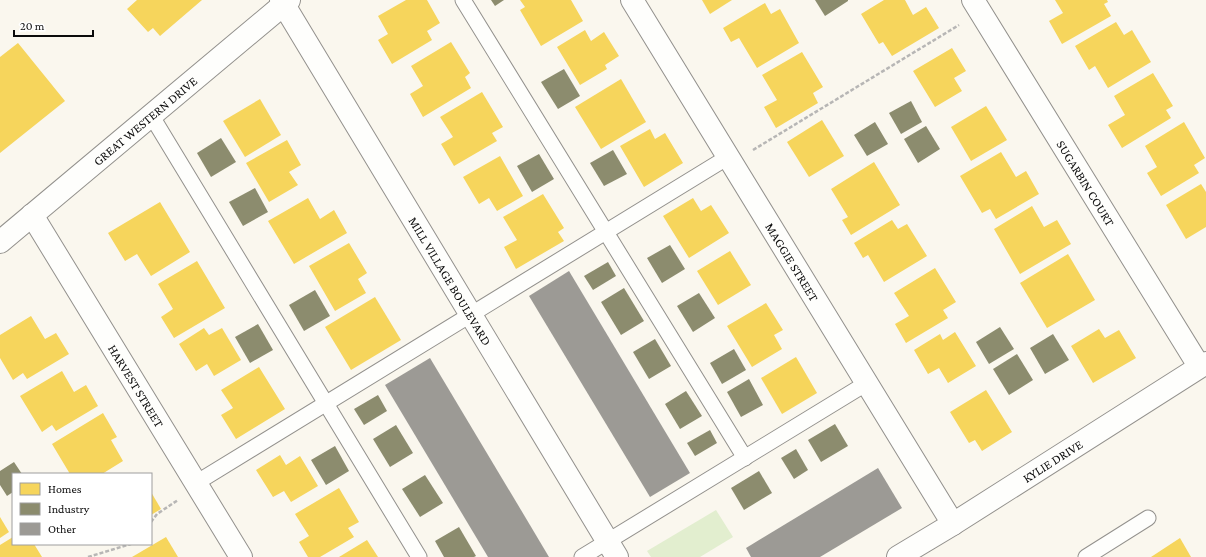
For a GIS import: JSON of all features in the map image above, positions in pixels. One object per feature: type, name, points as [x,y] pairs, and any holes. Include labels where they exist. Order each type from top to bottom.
[{"type":"street","name":"MAGGIE STREET","points":[[632,0],[953,524]]},
{"type":"street","name":"GREAT WESTERN DRIVE","points":[[0,242],[151,115],[283,1]]},
{"type":"street","name":"MILL VILLAGE BOULEVARD","points":[[283,1],[613,550]]},
{"type":"street","name":"SUGARBIN COURT","points":[[976,6],[1203,364]]},
{"type":"street","name":"HARVEST STREET","points":[[32,215],[241,557]]},
{"type":"street","name":"KYLIE DRIVE","points":[[898,557],[953,524],[1203,364]]},
{"type":"lane","points":[[463,0],[745,458]]},
{"type":"lane","points":[[151,115],[419,557]]},
{"type":"lane","points":[[197,485],[326,403],[606,232],[730,160]]},
{"type":"lane","points":[[582,557],[613,550],[745,458],[867,383]]},
{"type":"lane","points":[[1086,557],[1148,518]]},
{"type":"path","points":[[730,160],[976,6]]},
{"type":"path","points":[[152,521],[157,514],[197,485]]},
{"type":"path","points":[[88,557],[128,545]]},
{"type":"green space","points":[[716,510],[733,537],[700,557],[651,557],[647,551]]},
{"type":"building: Homes","points":[[137,0],[202,0],[160,36],[153,28],[148,32],[127,9]]},
{"type":"building: Homes","points":[[406,0],[427,0],[440,23],[427,31],[432,40],[392,64],[378,40],[388,34],[378,16]]},
{"type":"building: Homes","points":[[520,0],[571,0],[583,21],[541,46],[520,10],[525,7]]},
{"type":"building: Homes","points":[[702,0],[732,0],[710,14]]},
{"type":"building: Homes","points":[[884,0],[905,0],[913,15],[926,7],[939,28],[892,56],[883,42],[879,44],[861,14]]},
{"type":"building: Homes","points":[[1055,0],[1107,0],[1108,2],[1104,4],[1111,16],[1062,44],[1049,21],[1063,13]]},
{"type":"building: Homes","points":[[765,3],[771,14],[780,9],[799,43],[757,68],[739,38],[731,42],[723,28]]},
{"type":"building: Homes","points":[[1116,22],[1124,35],[1132,30],[1151,62],[1108,88],[1095,66],[1089,70],[1075,46]]},
{"type":"building: Homes","points":[[585,30],[591,41],[604,32],[619,56],[605,65],[607,69],[580,85],[557,47]]},
{"type":"building: Homes","points":[[451,42],[470,73],[465,77],[471,88],[423,117],[410,94],[423,86],[411,66]]},
{"type":"building: Homes","points":[[18,43],[65,101],[0,153],[0,57]]},
{"type":"building: Homes","points":[[952,48],[966,71],[954,78],[962,91],[935,107],[913,71]]},
{"type":"building: Homes","points":[[802,52],[823,87],[813,93],[818,103],[776,128],[764,107],[777,100],[762,75]]},
{"type":"building: Homes","points":[[1153,73],[1173,106],[1166,110],[1171,118],[1122,148],[1108,125],[1125,115],[1114,96]]},
{"type":"building: Homes","points":[[621,79],[646,122],[601,149],[575,107]]},
{"type":"building: Homes","points":[[482,92],[503,127],[492,133],[497,141],[454,166],[441,144],[453,137],[440,117]]},
{"type":"building: Homes","points":[[260,99],[281,135],[245,157],[223,121]]},
{"type":"building: Homes","points":[[986,106],[1007,140],[971,161],[951,127]]},
{"type":"building: Homes","points":[[822,120],[844,156],[809,177],[787,142]]},
{"type":"building: Homes","points":[[1184,122],[1205,158],[1194,165],[1199,173],[1161,196],[1147,173],[1157,167],[1145,146]]},
{"type":"building: Homes","points":[[650,129],[655,139],[665,133],[683,163],[644,187],[620,146]]},
{"type":"building: Homes","points":[[287,140],[301,165],[289,172],[298,185],[269,202],[246,163]]},
{"type":"building: Homes","points":[[1001,152],[1016,177],[1026,171],[1039,194],[996,219],[990,209],[982,213],[960,176]]},
{"type":"building: Homes","points":[[500,156],[523,196],[497,211],[489,198],[479,204],[463,177]]},
{"type":"building: Homes","points":[[874,162],[900,205],[851,235],[842,220],[848,217],[831,189]]},
{"type":"building: Homes","points":[[1201,184],[1206,192],[1206,227],[1186,239],[1166,205]]},
{"type":"building: Homes","points":[[543,194],[564,228],[558,232],[564,241],[516,269],[504,247],[517,240],[503,217]]},
{"type":"building: Homes","points":[[308,198],[320,219],[334,210],[347,233],[294,264],[268,221]]},
{"type":"building: Homes","points":[[693,198],[701,211],[711,205],[729,233],[689,258],[663,216]]},
{"type":"building: Homes","points":[[160,202],[190,252],[151,276],[137,254],[125,261],[108,233]]},
{"type":"building: Homes","points":[[1032,206],[1044,227],[1057,220],[1071,244],[1020,274],[994,229]]},
{"type":"building: Homes","points":[[892,220],[898,229],[907,224],[927,256],[884,282],[868,255],[863,258],[854,243]]},
{"type":"building: Homes","points":[[349,243],[367,273],[358,279],[366,293],[335,311],[309,266]]},
{"type":"building: Homes","points":[[730,251],[751,285],[718,305],[697,271]]},
{"type":"building: Homes","points":[[1068,254],[1095,300],[1047,328],[1020,283]]},
{"type":"building: Homes","points":[[197,261],[225,308],[174,338],[161,317],[173,309],[158,284]]},
{"type":"building: Homes","points":[[935,268],[956,302],[943,310],[948,318],[906,343],[895,324],[909,316],[894,293]]},
{"type":"building: Homes","points":[[375,297],[401,340],[351,370],[325,327]]},
{"type":"building: Homes","points":[[766,303],[783,330],[774,335],[782,349],[752,367],[727,326]]},
{"type":"building: Homes","points":[[31,316],[45,339],[56,333],[69,354],[27,379],[23,373],[13,380],[0,358],[0,335]]},
{"type":"building: Homes","points":[[204,328],[209,335],[222,328],[241,360],[214,376],[207,364],[196,371],[179,344]]},
{"type":"building: Homes","points":[[1099,329],[1105,338],[1119,330],[1136,358],[1093,383],[1071,346]]},
{"type":"building: Homes","points":[[955,332],[976,366],[948,383],[939,368],[928,374],[914,350],[940,334],[943,340]]},
{"type":"building: Homes","points":[[796,357],[817,393],[782,414],[761,378]]},
{"type":"building: Homes","points":[[259,367],[285,409],[236,439],[221,415],[233,408],[221,390]]},
{"type":"building: Homes","points":[[62,371],[74,392],[86,385],[98,406],[56,431],[52,425],[42,432],[20,396]]},
{"type":"building: Homes","points":[[986,390],[1012,432],[982,451],[975,440],[969,443],[950,412]]},
{"type":"building: Homes","points":[[103,413],[117,437],[111,440],[123,461],[104,473],[69,473],[52,444]]},
{"type":"building: Homes","points":[[280,455],[286,465],[300,456],[318,486],[291,502],[284,491],[273,497],[256,470]]},
{"type":"building: Homes","points":[[339,488],[359,522],[348,528],[354,537],[320,557],[308,557],[299,542],[309,536],[295,514]]},
{"type":"building: Homes","points":[[152,494],[161,509],[152,514]]},
{"type":"building: Homes","points":[[0,517],[9,532],[0,538]]},
{"type":"building: Homes","points":[[166,537],[178,557],[132,557]]},
{"type":"building: Homes","points":[[12,538],[12,545],[35,545],[42,557],[0,557],[0,545]]},
{"type":"building: Homes","points":[[1180,538],[1191,557],[1151,557]]},
{"type":"building: Homes","points":[[367,540],[378,557],[339,557]]},
{"type":"building: Industry","points":[[491,0],[504,0],[495,6]]},
{"type":"building: Industry","points":[[815,0],[848,0],[848,1],[825,16]]},
{"type":"building: Industry","points":[[564,69],[580,96],[558,109],[541,82]]},
{"type":"building: Industry","points":[[911,101],[922,122],[901,134],[889,113]]},
{"type":"building: Industry","points":[[875,122],[888,144],[867,156],[854,135]]},
{"type":"building: Industry","points":[[926,126],[940,149],[918,163],[904,139]]},
{"type":"building: Industry","points":[[221,138],[236,162],[211,177],[197,153]]},
{"type":"building: Industry","points":[[613,150],[627,174],[604,186],[590,163]]},
{"type":"building: Industry","points":[[539,154],[554,179],[532,192],[517,166]]},
{"type":"building: Industry","points":[[255,188],[268,212],[243,226],[229,202]]},
{"type":"building: Industry","points":[[670,245],[685,269],[662,283],[647,258]]},
{"type":"building: Industry","points":[[608,262],[616,276],[593,290],[584,276]]},
{"type":"building: Industry","points":[[624,288],[644,321],[621,335],[601,302]]},
{"type":"building: Industry","points":[[315,290],[330,316],[304,331],[289,305]]},
{"type":"building: Industry","points":[[699,293],[715,318],[693,332],[677,306]]},
{"type":"building: Industry","points":[[258,324],[273,350],[250,363],[235,337]]},
{"type":"building: Industry","points":[[1000,327],[1014,349],[989,364],[976,342]]},
{"type":"building: Industry","points":[[1053,334],[1069,360],[1045,374],[1030,348]]},
{"type":"building: Industry","points":[[655,339],[671,366],[649,379],[633,352]]},
{"type":"building: Industry","points":[[734,349],[746,370],[722,384],[710,363]]},
{"type":"building: Industry","points":[[1017,354],[1033,380],[1009,395],[993,369]]},
{"type":"building: Industry","points":[[749,379],[763,405],[741,417],[727,392]]},
{"type":"building: Industry","points":[[686,391],[702,416],[680,429],[665,404]]},
{"type":"building: Industry","points":[[378,395],[387,411],[364,425],[354,409]]},
{"type":"building: Industry","points":[[835,424],[848,446],[821,462],[808,440]]},
{"type":"building: Industry","points":[[396,425],[413,453],[390,467],[373,439]]},
{"type":"building: Industry","points":[[710,430],[717,443],[695,456],[687,443]]},
{"type":"building: Industry","points":[[335,446],[349,471],[326,485],[311,460]]},
{"type":"building: Industry","points":[[796,449],[808,470],[794,479],[781,458]]},
{"type":"building: Industry","points":[[14,462],[21,473],[12,473],[12,493],[7,496],[0,485],[0,471]]},
{"type":"building: Industry","points":[[759,471],[772,493],[744,510],[731,488]]},
{"type":"building: Industry","points":[[425,475],[443,503],[420,517],[402,489]]},
{"type":"building: Industry","points":[[459,527],[476,556],[444,557],[435,541]]},
{"type":"building: Other","points":[[569,271],[690,473],[650,497],[529,296]]},
{"type":"building: Other","points":[[430,358],[549,557],[488,557],[385,385]]},
{"type":"building: Other","points":[[878,468],[902,508],[820,557],[751,557],[746,548]]}]
